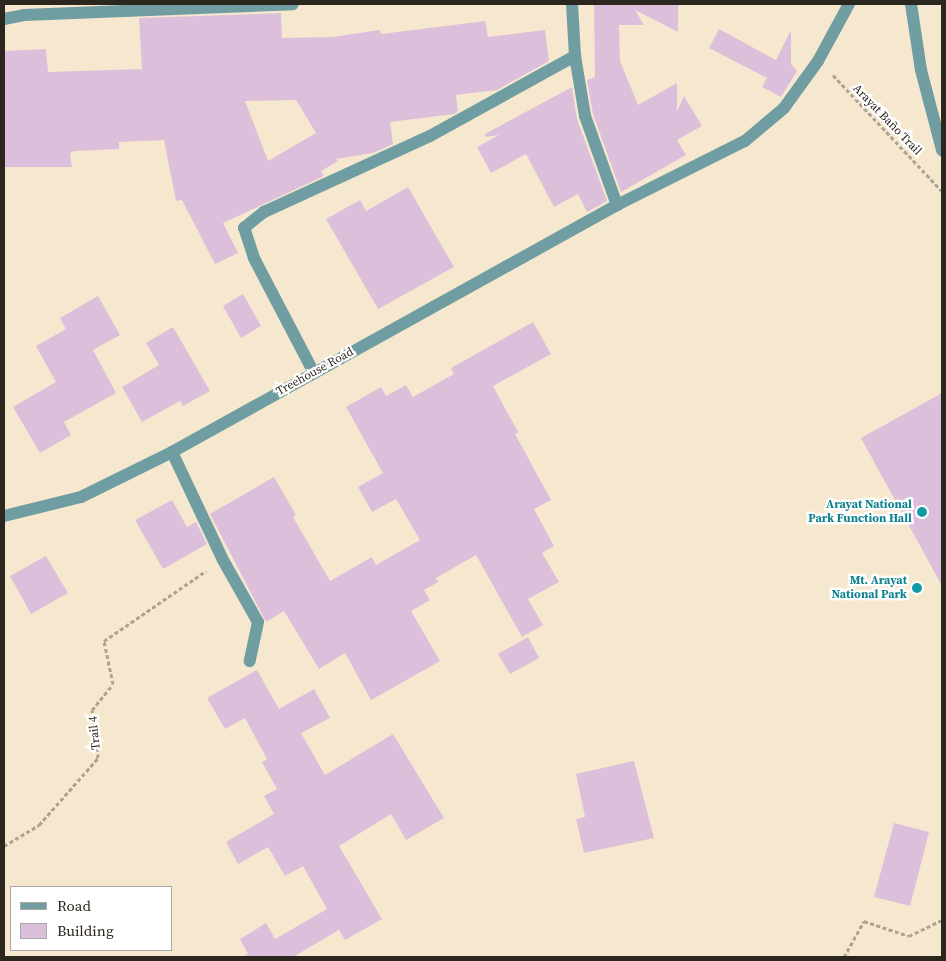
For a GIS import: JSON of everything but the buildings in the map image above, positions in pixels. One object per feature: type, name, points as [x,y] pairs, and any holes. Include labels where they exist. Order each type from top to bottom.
[{"type":"street","points":[[4,19],[24,15],[293,4]]},
{"type":"street","points":[[572,4],[575,56],[585,116],[617,205]]},
{"type":"street","name":"Treehouse Road","points":[[4,516],[81,497],[172,452],[617,205],[745,141],[784,108],[818,61],[849,4]]},
{"type":"street","points":[[911,4],[921,70],[941,143]]},
{"type":"street","points":[[314,373],[254,258],[244,228],[264,212],[430,136],[575,56]]},
{"type":"street","points":[[172,452],[223,560],[258,622],[250,660]]},
{"type":"path","name":"Arayat Baño Trail","points":[[818,61],[942,191]]},
{"type":"path","name":"Trail 4","points":[[4,846],[39,825],[98,758],[92,710],[113,684],[104,641],[223,560]]},
{"type":"path","points":[[844,957],[864,921],[909,936],[942,920]]},
{"type":"place","name":"Arayat National Park Function Hall","points":[[922,512]]},
{"type":"place","name":"Mt. Arayat National Park","points":[[917,588]]}]
